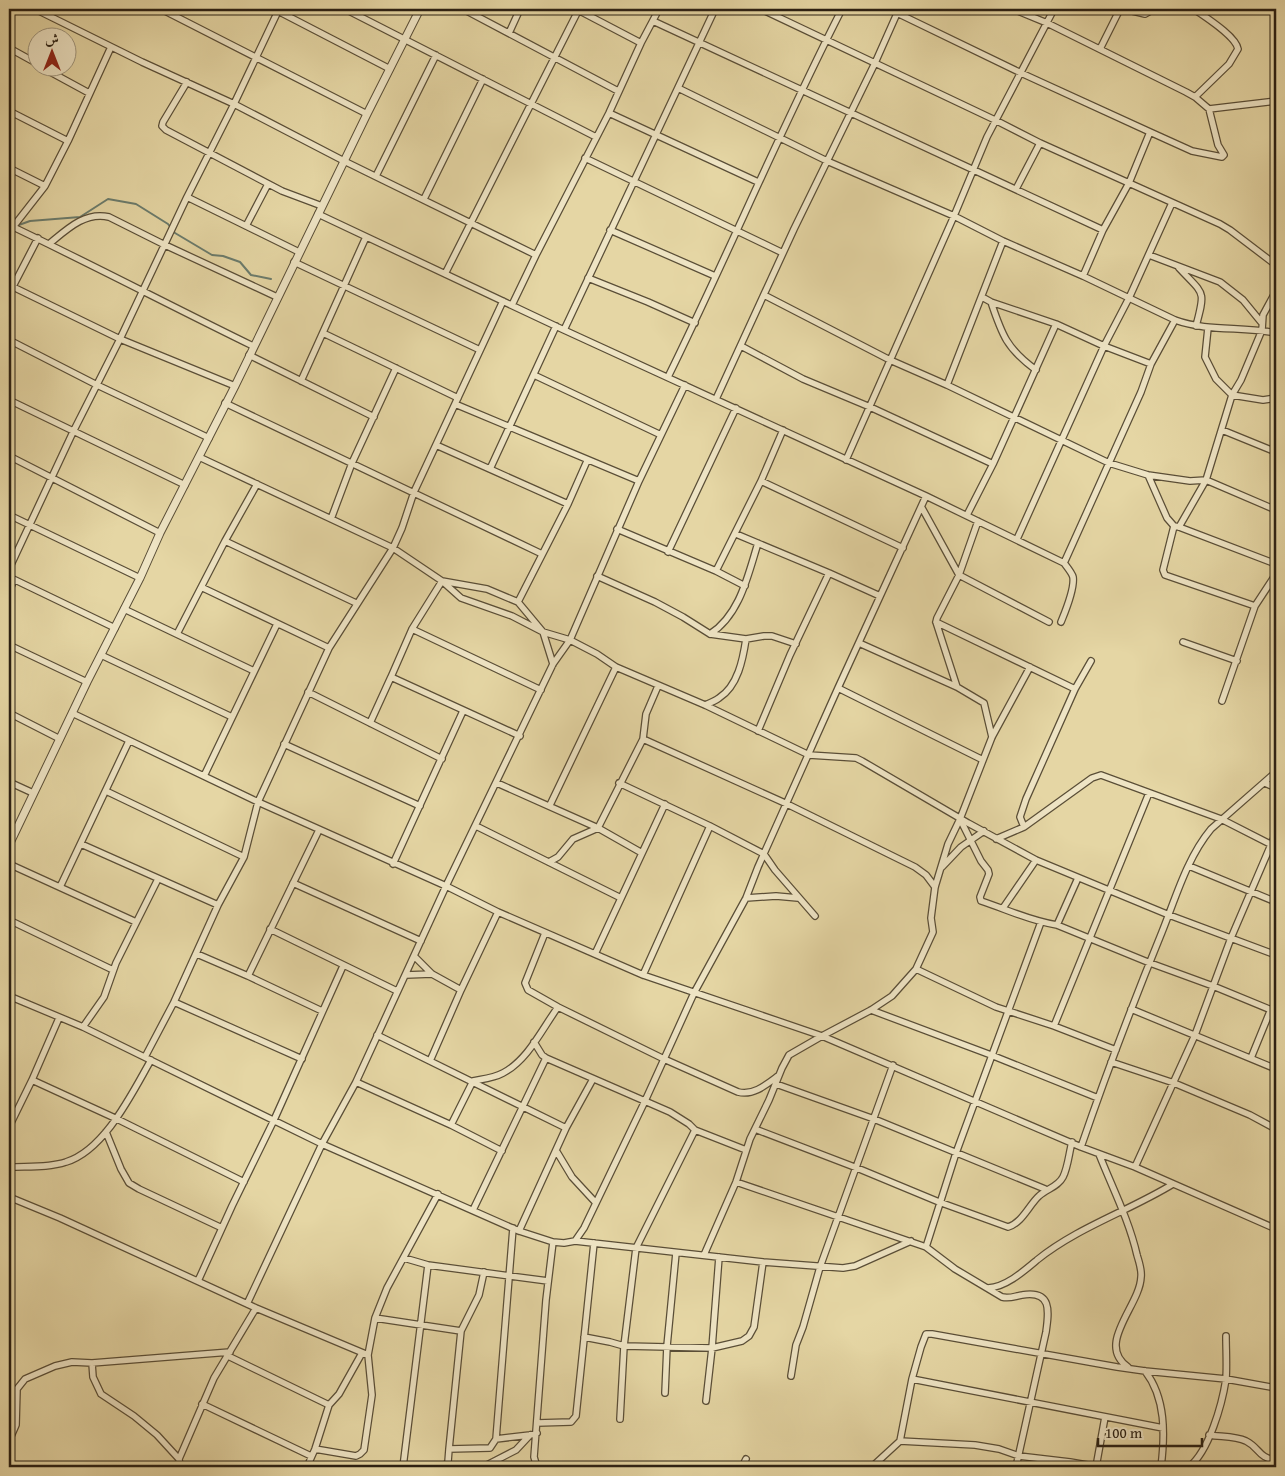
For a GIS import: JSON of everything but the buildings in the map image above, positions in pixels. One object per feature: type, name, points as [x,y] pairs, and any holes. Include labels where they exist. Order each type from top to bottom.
[{"type":"street","points":[[9,17],[13,9]]},
{"type":"street","points":[[35,9],[111,47],[234,104],[536,255]]},
{"type":"street","points":[[161,9],[367,114]]},
{"type":"street","points":[[9,569],[208,153],[234,104],[277,9],[390,69]]},
{"type":"street","points":[[344,9],[596,137]]},
{"type":"street","points":[[9,845],[87,682],[140,578],[160,533],[209,438],[344,160],[420,9]]},
{"type":"street","points":[[463,9],[618,92]]},
{"type":"street","points":[[508,33],[520,9]]},
{"type":"street","points":[[445,274],[578,9],[641,43]]},
{"type":"street","points":[[512,305],[659,9]]},
{"type":"street","points":[[564,330],[715,9]]},
{"type":"street","points":[[761,9],[1040,143],[1220,224],[1276,265]]},
{"type":"street","points":[[668,377],[695,323],[801,90],[842,9]]},
{"type":"street","points":[[716,399],[850,112],[876,63],[898,11],[1021,73],[1192,151],[1222,157],[1224,155],[1218,145],[1209,109],[1195,97],[1047,23],[1013,9]]},
{"type":"street","points":[[846,460],[995,120],[1054,9]]},
{"type":"street","points":[[1100,49],[1122,9],[1145,14],[1154,9]]},
{"type":"street","points":[[1194,9],[1212,21],[1236,42],[1238,49],[1229,64],[1195,97]]},
{"type":"street","points":[[653,21],[1103,230]]},
{"type":"street","points":[[111,47],[68,141],[44,186],[11,226],[253,346]]},
{"type":"street","points":[[9,48],[28,58]]},
{"type":"street","points":[[376,176],[436,56]]},
{"type":"street","points":[[61,78],[89,93]]},
{"type":"street","points":[[424,199],[483,80]]},
{"type":"street","points":[[187,82],[163,122],[162,126],[166,130],[268,184],[322,206]]},
{"type":"street","points":[[678,88],[827,161],[954,216],[1003,241],[1083,276],[1175,320],[1208,328],[1262,330],[1276,333]]},
{"type":"street","points":[[1209,109],[1276,101]]},
{"type":"street","points":[[9,111],[68,141]]},
{"type":"street","points":[[609,113],[758,182]]},
{"type":"street","points":[[1083,276],[1103,230],[1129,183],[1150,132]]},
{"type":"street","points":[[1016,189],[1040,143]]},
{"type":"street","points":[[585,158],[783,253]]},
{"type":"street","points":[[9,168],[44,186]]},
{"type":"street","points":[[246,226],[268,184]]},
{"type":"street","points":[[187,197],[299,252]]},
{"type":"street","points":[[1017,539],[1104,346],[1129,298],[1172,203]]},
{"type":"street","points":[[318,214],[564,330],[978,520],[1064,563],[1072,574],[1073,579],[1061,622]]},
{"type":"street","points":[[50,244],[74,224],[100,215],[109,217],[277,297]]},
{"type":"street","points":[[610,230],[715,276]]},
{"type":"street","points":[[301,381],[366,237]]},
{"type":"street","points":[[9,294],[10,286],[38,238]]},
{"type":"street","points":[[947,385],[1003,241]]},
{"type":"street","points":[[1149,255],[1220,282],[1243,300],[1261,322],[1262,330],[1232,395],[1206,480],[1176,527],[1163,570],[1165,575],[1255,606]]},
{"type":"street","points":[[294,262],[480,350]]},
{"type":"street","points":[[1177,266],[1201,292],[1202,297],[1196,326]]},
{"type":"street","points":[[588,278],[695,323]]},
{"type":"street","points":[[10,286],[120,339],[234,386]]},
{"type":"street","points":[[1261,322],[1276,291]]},
{"type":"street","points":[[764,295],[890,360],[947,385],[1109,463],[1148,475],[1190,481],[1206,480],[1276,510]]},
{"type":"street","points":[[982,297],[991,302],[1056,324],[1104,346],[1151,364]]},
{"type":"street","points":[[9,1167],[52,1165],[67,1162],[82,1155],[117,1119],[148,1059],[218,905],[244,857],[258,802],[308,692],[329,648],[392,548],[402,528],[414,492],[503,301]]},
{"type":"street","points":[[991,302],[1008,345],[1021,359],[1036,370]]},
{"type":"street","points":[[1064,563],[1142,392],[1151,364],[1175,320]]},
{"type":"street","points":[[967,516],[993,464],[1056,324]]},
{"type":"street","points":[[490,469],[556,326]]},
{"type":"street","points":[[1208,328],[1205,349],[1206,357],[1216,379],[1232,395],[1263,400],[1276,398]]},
{"type":"street","points":[[323,333],[458,398]]},
{"type":"street","points":[[9,340],[97,385],[209,438]]},
{"type":"street","points":[[741,346],[803,379],[870,407],[993,464]]},
{"type":"street","points":[[249,355],[374,417]]},
{"type":"street","points":[[331,520],[352,463],[396,368]]},
{"type":"street","points":[[534,375],[661,435]]},
{"type":"street","points":[[248,1304],[322,1144],[356,1082],[446,886],[520,736],[553,664],[570,640],[617,530],[685,385]]},
{"type":"street","points":[[9,400],[185,485]]},
{"type":"street","points":[[226,403],[542,554]]},
{"type":"street","points":[[455,404],[639,482]]},
{"type":"street","points":[[668,552],[736,408]]},
{"type":"street","points":[[716,571],[736,534],[783,430]]},
{"type":"street","points":[[1222,430],[1276,452]]},
{"type":"street","points":[[436,445],[568,504]]},
{"type":"street","points":[[9,456],[160,533]]},
{"type":"street","points":[[199,457],[392,548],[442,581],[461,598],[512,616],[543,632],[570,640],[597,654],[616,667],[705,705],[809,755],[849,758],[862,761],[960,819],[1036,860],[1169,915],[1276,956]]},
{"type":"street","points":[[518,602],[524,594],[568,504],[586,461]]},
{"type":"street","points":[[1148,475],[1167,518],[1176,527],[1276,564]]},
{"type":"street","points":[[761,481],[903,548]]},
{"type":"street","points":[[177,634],[257,484]]},
{"type":"street","points":[[575,1241],[584,1228],[645,1101],[694,993],[746,898],[858,643],[926,496]]},
{"type":"street","points":[[922,508],[959,575],[1049,622]]},
{"type":"street","points":[[9,515],[140,578]]},
{"type":"street","points":[[957,687],[936,622],[941,608],[959,575],[978,520]]},
{"type":"street","points":[[617,530],[716,571],[745,586]]},
{"type":"street","points":[[736,534],[880,596]]},
{"type":"street","points":[[225,541],[356,603]]},
{"type":"street","points":[[710,634],[726,621],[745,586],[758,543]]},
{"type":"street","points":[[758,732],[829,573]]},
{"type":"street","points":[[1222,701],[1255,606],[1276,574]]},
{"type":"street","points":[[597,576],[656,602],[710,634],[746,639],[772,636],[796,644]]},
{"type":"street","points":[[9,591],[11,578],[115,628]]},
{"type":"street","points":[[442,581],[486,589],[518,602],[543,632],[553,664]]},
{"type":"street","points":[[370,722],[412,629],[442,581]]},
{"type":"street","points":[[203,588],[329,648]]},
{"type":"street","points":[[124,609],[254,671]]},
{"type":"street","points":[[936,622],[1075,689]]},
{"type":"street","points":[[204,776],[277,624]]},
{"type":"street","points":[[412,629],[541,690]]},
{"type":"street","points":[[705,705],[720,698],[736,677],[744,656],[746,639]]},
{"type":"street","points":[[1183,642],[1236,661]]},
{"type":"street","points":[[858,643],[957,687],[984,703],[992,737]]},
{"type":"street","points":[[9,645],[87,682]]},
{"type":"street","points":[[101,655],[232,717]]},
{"type":"street","points":[[1024,827],[1020,817],[1021,811],[1075,689],[1091,661]]},
{"type":"street","points":[[550,805],[616,667]]},
{"type":"street","points":[[704,1255],[736,1182],[755,1129],[778,1076],[790,1055],[871,1010],[892,996],[916,969],[933,932],[931,918],[935,887],[948,844],[960,819],[992,737],[1030,667]]},
{"type":"street","points":[[391,677],[520,736]]},
{"type":"street","points":[[548,862],[558,858],[573,839],[598,828],[643,739],[646,714],[658,686]]},
{"type":"street","points":[[838,688],[983,760]]},
{"type":"street","points":[[308,692],[442,759]]},
{"type":"street","points":[[393,864],[463,711]]},
{"type":"street","points":[[9,713],[60,739]]},
{"type":"street","points":[[72,713],[393,864],[643,975],[822,1036],[1276,1228]]},
{"type":"street","points":[[643,739],[786,804],[921,870],[935,887]]},
{"type":"street","points":[[60,887],[129,741]]},
{"type":"street","points":[[284,744],[420,806]]},
{"type":"street","points":[[1082,1147],[1131,1009],[1189,866],[1203,838],[1221,819],[1265,784],[1276,772]]},
{"type":"street","points":[[996,839],[1024,827],[1092,778],[1100,775],[1221,819],[1274,846]]},
{"type":"street","points":[[9,782],[33,793]]},
{"type":"street","points":[[497,783],[598,828],[642,853]]},
{"type":"street","points":[[619,784],[665,804],[764,854],[798,898],[815,916]]},
{"type":"street","points":[[1265,784],[1276,788]]},
{"type":"street","points":[[106,791],[244,857]]},
{"type":"street","points":[[1054,1026],[1149,793]]},
{"type":"street","points":[[595,954],[665,804]]},
{"type":"street","points":[[960,819],[988,870],[989,874],[980,897],[981,901],[1041,922],[1057,924],[1090,939],[1274,1011],[1251,1058]]},
{"type":"street","points":[[476,826],[621,898]]},
{"type":"street","points":[[643,975],[710,826]]},
{"type":"street","points":[[248,976],[319,830]]},
{"type":"street","points":[[941,869],[961,847],[984,831]]},
{"type":"street","points":[[1135,1167],[1195,1034],[1231,938],[1274,846],[1276,833]]},
{"type":"street","points":[[81,844],[218,905]]},
{"type":"street","points":[[1003,908],[1036,860]]},
{"type":"street","points":[[9,864],[136,922]]},
{"type":"street","points":[[1189,866],[1276,902]]},
{"type":"street","points":[[1057,924],[1078,878]]},
{"type":"street","points":[[83,1027],[104,997],[113,970],[158,879]]},
{"type":"street","points":[[293,883],[421,941]]},
{"type":"street","points":[[746,898],[759,896],[798,898]]},
{"type":"street","points":[[430,1061],[498,912]]},
{"type":"street","points":[[9,920],[113,970]]},
{"type":"street","points":[[926,1247],[991,1054],[1041,922]]},
{"type":"street","points":[[270,929],[397,992]]},
{"type":"street","points":[[545,933],[536,952],[526,986],[528,990],[558,1007],[664,1059],[744,1093],[752,1092],[778,1076]]},
{"type":"street","points":[[197,954],[322,1011]]},
{"type":"street","points":[[415,957],[432,974],[461,990]]},
{"type":"street","points":[[198,1281],[274,1120],[343,966]]},
{"type":"street","points":[[916,969],[1007,1011],[1054,1026],[1116,1050]]},
{"type":"street","points":[[406,975],[432,974]]},
{"type":"street","points":[[9,996],[83,1027],[322,1144],[516,1230],[553,1242],[575,1241],[763,1262],[850,1268],[910,1241]]},
{"type":"street","points":[[174,1002],[302,1059]]},
{"type":"street","points":[[451,1125],[473,1081],[502,1074],[515,1066],[558,1007]]},
{"type":"street","points":[[1131,1009],[1276,1069]]},
{"type":"street","points":[[871,1010],[991,1054],[1098,1098]]},
{"type":"street","points":[[9,1127],[59,1018]]},
{"type":"street","points":[[377,1035],[566,1128]]},
{"type":"street","points":[[534,1042],[546,1058],[677,1116],[694,1130],[746,1150]]},
{"type":"street","points":[[473,1210],[546,1058]]},
{"type":"street","points":[[1111,1062],[1174,1083],[1250,1115],[1276,1129]]},
{"type":"street","points":[[791,1376],[796,1345],[820,1267],[894,1065]]},
{"type":"street","points":[[449,1449],[490,1448],[496,1439],[508,1275],[516,1230],[557,1152],[566,1128],[593,1079]]},
{"type":"street","points":[[32,1080],[117,1119],[244,1182]]},
{"type":"street","points":[[356,1082],[502,1150]]},
{"type":"street","points":[[776,1084],[874,1119],[1045,1189]]},
{"type":"street","points":[[755,1129],[1008,1227],[1012,1226],[1020,1218],[1045,1189],[1056,1186],[1063,1177],[1072,1142]]},
{"type":"street","points":[[620,1418],[624,1346],[636,1248],[694,1130]]},
{"type":"street","points":[[106,1132],[121,1169],[129,1182],[139,1189],[222,1228]]},
{"type":"street","points":[[557,1152],[572,1177],[596,1202]]},
{"type":"street","points":[[1098,1154],[1134,1243],[1142,1275],[1138,1295],[1121,1326],[1116,1344],[1117,1354],[1121,1362],[1130,1369]]},
{"type":"street","points":[[736,1182],[926,1247],[955,1269],[986,1288],[1008,1298],[1035,1294],[1042,1297],[1048,1307],[1048,1314],[1032,1403],[1016,1467]]},
{"type":"street","points":[[986,1288],[1002,1285],[1052,1248],[1095,1223],[1157,1194],[1173,1184]]},
{"type":"street","points":[[315,1449],[356,1456],[364,1450],[372,1395],[368,1355],[376,1318],[388,1288],[438,1194]]},
{"type":"street","points":[[9,1197],[60,1218],[256,1308],[368,1355]]},
{"type":"street","points":[[536,1467],[534,1457],[548,1281],[553,1242]]},
{"type":"street","points":[[537,1423],[571,1422],[576,1416],[594,1243]]},
{"type":"street","points":[[665,1393],[667,1346],[676,1253]]},
{"type":"street","points":[[706,1401],[719,1257]]},
{"type":"street","points":[[404,1258],[428,1265],[548,1281]]},
{"type":"street","points":[[584,1337],[624,1346],[712,1348],[742,1342],[749,1336],[754,1326],[763,1262]]},
{"type":"street","points":[[403,1467],[428,1265]]},
{"type":"street","points":[[443,1467],[448,1462],[461,1331],[479,1295],[484,1272]]},
{"type":"street","points":[[180,1467],[179,1459],[214,1378],[256,1308]]},
{"type":"street","points":[[376,1318],[461,1331]]},
{"type":"street","points":[[874,1467],[874,1464],[900,1441],[912,1379],[926,1334],[1145,1372],[1226,1379],[1275,1386]]},
{"type":"street","points":[[1189,1467],[1199,1458],[1221,1401],[1226,1379],[1226,1336]]},
{"type":"street","points":[[307,1467],[315,1449],[329,1404],[339,1394],[362,1353]]},
{"type":"street","points":[[9,1441],[16,1425],[17,1389],[25,1379],[72,1362],[92,1363],[229,1354],[329,1404]]},
{"type":"street","points":[[92,1363],[93,1377],[101,1394],[134,1416],[157,1435],[179,1459]]},
{"type":"street","points":[[1145,1372],[1158,1395],[1163,1428],[1161,1467]]},
{"type":"street","points":[[912,1379],[1163,1428]]},
{"type":"street","points":[[202,1404],[312,1456]]},
{"type":"street","points":[[900,1441],[975,1445],[999,1449],[1019,1456],[1098,1467],[1105,1417]]},
{"type":"street","points":[[496,1439],[537,1433]]},
{"type":"street","points":[[483,1467],[516,1450],[530,1435]]},
{"type":"street","points":[[1209,1435],[1243,1440],[1249,1443],[1262,1456],[1276,1460]]},
{"type":"street","points":[[742,1467],[746,1459]]},
{"type":"waterway","points":[[16,226],[30,221],[80,217],[108,199],[136,204],[168,224],[175,233],[212,255],[223,256],[240,262],[251,275],[271,279]]}]
